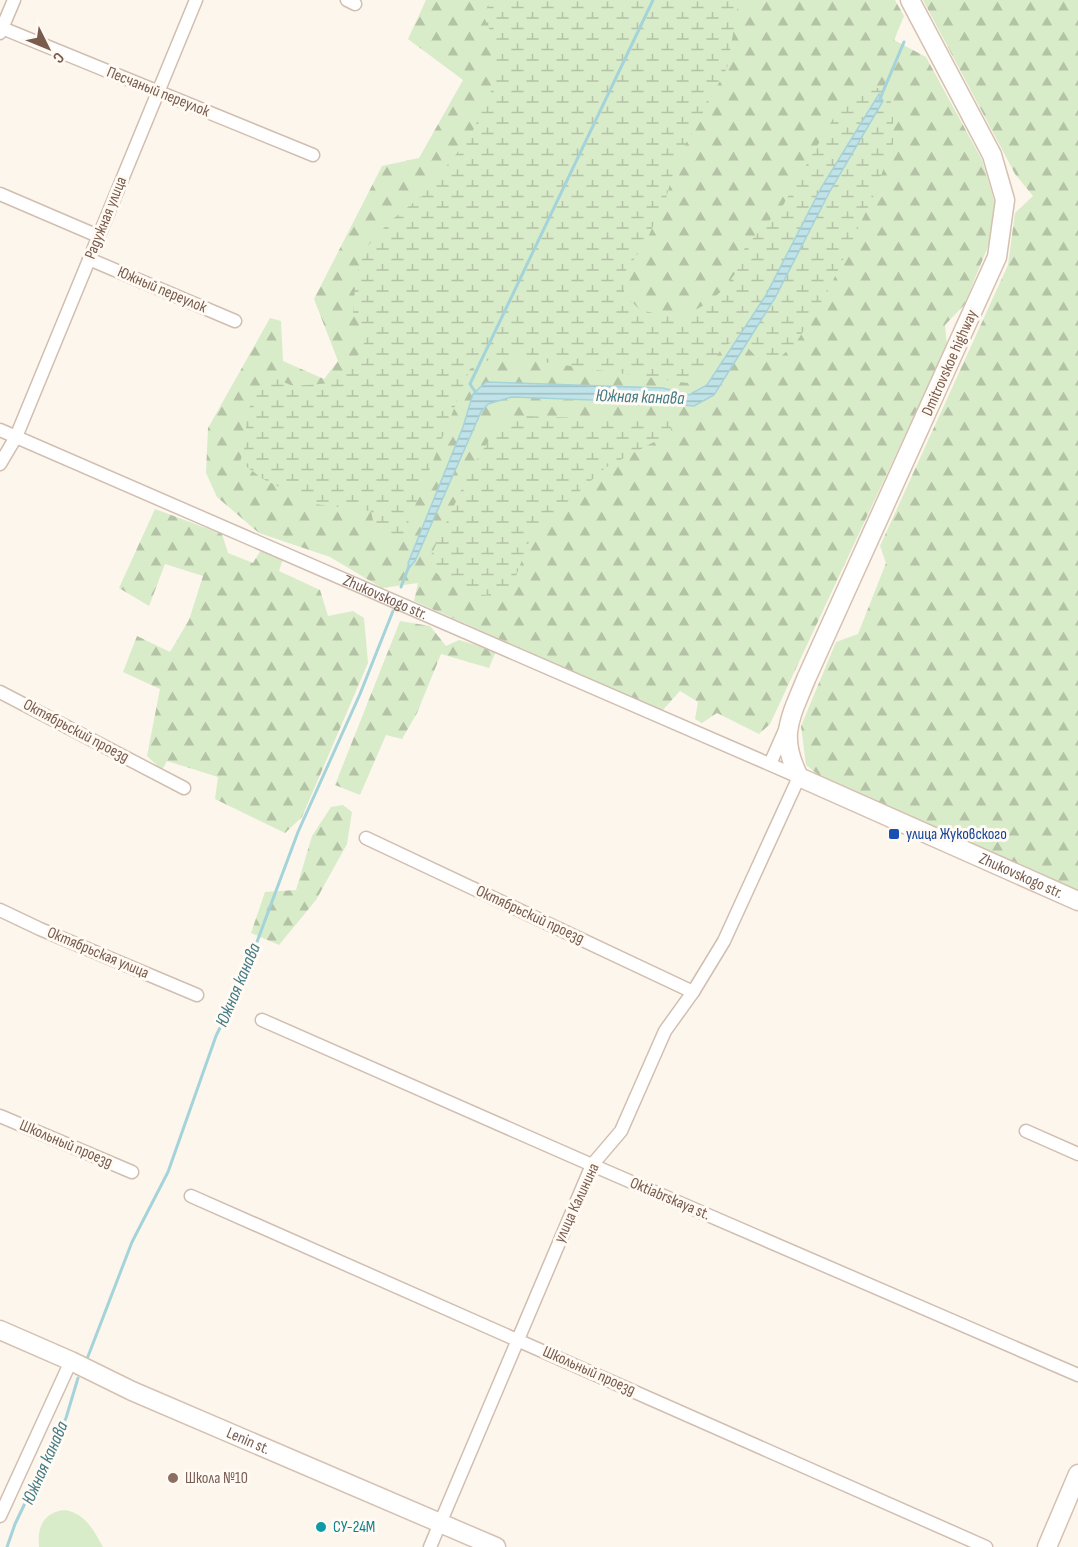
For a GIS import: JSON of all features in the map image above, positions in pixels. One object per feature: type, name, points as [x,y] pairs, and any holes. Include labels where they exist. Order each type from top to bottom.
[{"type":"street","points":[[1,30],[15,0]]},
{"type":"street","name":"Радужная улица","points":[[0,464],[16,437],[196,0]]},
{"type":"street","name":"Dmitrovskoe highway","points":[[788,724],[997,257],[1005,200],[992,155],[910,0]]},
{"type":"street","name":"Песчаный переулок","points":[[1,30],[313,155]]},
{"type":"street","points":[[0,194],[98,236]]},
{"type":"street","name":"Южный переулок","points":[[90,259],[235,321]]},
{"type":"street","name":"Zhukovskogo str.","points":[[0,430],[770,764]]},
{"type":"street","name":"Октябрьский проезд","points":[[0,692],[184,788]]},
{"type":"street","points":[[788,724],[770,764],[799,777]]},
{"type":"street","points":[[788,724],[789,756],[799,777]]},
{"type":"street","name":"Zhukovskogo str.","points":[[799,777],[1078,901]]},
{"type":"street","name":"улица Калинина","points":[[430,1547],[592,1165],[621,1131],[665,1031],[693,992],[724,941],[799,777]]},
{"type":"street","name":"Октябрьский проезд","points":[[366,838],[693,992]]},
{"type":"street","name":"Октябрьская улица","points":[[0,910],[197,994]]},
{"type":"street","name":"Oktiabrskaya st.","points":[[262,1020],[1078,1375]]},
{"type":"street","name":"Школьный проезд","points":[[0,1116],[132,1172]]},
{"type":"street","points":[[1026,1131],[1078,1154]]},
{"type":"street","name":"Школьный проезд","points":[[191,1196],[986,1547]]},
{"type":"street","name":"Lenin st.","points":[[0,1330],[132,1391],[496,1547]]},
{"type":"street","points":[[0,1516],[71,1361]]},
{"type":"street","points":[[1047,1547],[1078,1474]]},
{"type":"green space","points":[[426,0],[895,0],[904,16],[894,40],[926,57],[982,160],[995,204],[989,244],[964,305],[945,325],[947,345],[770,724],[759,734],[717,713],[702,723],[695,719],[698,702],[680,691],[662,711],[414,601],[418,583],[382,588],[330,557],[259,533],[217,497],[206,473],[208,428],[270,318],[281,321],[283,361],[324,379],[338,361],[314,299],[382,166],[419,158],[463,80],[408,39]]},
{"type":"green space","points":[[491,0],[739,0],[727,68],[677,160],[666,198],[645,244],[624,273],[624,294],[640,310],[667,316],[688,314],[706,304],[723,290],[737,271],[745,247],[782,207],[838,110],[863,83],[889,92],[893,113],[893,144],[873,197],[829,289],[796,343],[777,360],[761,362],[737,340],[722,347],[714,362],[701,376],[687,383],[516,358],[489,360],[470,369],[402,538],[388,538],[379,534],[371,511],[314,504],[263,479],[240,462],[247,439],[245,415],[263,384],[272,377],[293,386],[332,383],[353,365],[366,339],[353,312],[356,276],[366,248],[389,222],[423,195],[470,137],[492,89],[498,48],[483,15]]},
{"type":"green space","points":[[923,0],[1078,0],[1078,893],[826,781],[806,765],[801,726],[836,642],[858,634],[886,563],[880,546],[1008,265],[1015,213],[1033,196],[1015,174]]},
{"type":"green space","points":[[525,416],[671,421],[671,433],[605,468],[532,534],[511,589],[473,598],[426,566],[471,469],[501,421]]},
{"type":"green space","points":[[155,509],[222,534],[228,553],[253,563],[264,545],[284,556],[279,571],[320,590],[328,616],[353,611],[364,618],[368,663],[302,817],[285,833],[215,799],[218,777],[167,761],[162,770],[147,756],[160,689],[123,672],[137,636],[170,652],[189,620],[203,576],[165,564],[149,606],[119,588]]},
{"type":"green space","points":[[400,621],[430,626],[446,646],[459,640],[496,651],[489,668],[441,654],[417,713],[402,739],[386,735],[360,795],[335,785]]},
{"type":"green space","points":[[343,805],[352,812],[347,844],[316,900],[279,945],[251,933],[265,892],[296,890],[312,836],[331,807]]},
{"type":"green space","points":[[64,1510],[83,1518],[103,1547],[39,1547],[39,1533],[43,1522],[51,1514]]},
{"type":"water","points":[[879,94],[883,101],[830,191],[775,298],[714,395],[694,406],[512,397],[488,404],[481,412],[415,561],[409,568],[408,563],[463,427],[473,394],[486,382],[663,388],[689,395],[707,385],[766,295],[821,188]]},
{"type":"waterway","points":[[476,393],[470,384],[653,0]]},
{"type":"waterway","name":"Южная канава","points":[[879,101],[904,42]]},
{"type":"waterway","name":"Южная канава","points":[[401,587],[409,566]]},
{"type":"waterway","name":"Южная канава","points":[[87,1359],[132,1242],[168,1172],[216,1036],[242,982],[298,832],[360,694],[393,611]]},
{"type":"waterway","name":"Южная канава","points":[[7,1547],[15,1524],[66,1418],[78,1378]]},
{"type":"place","name":"улица Жуковского","points":[[894,834]]},
{"type":"place","name":"Школа №10","points":[[173,1478]]},
{"type":"place","name":"СУ-24М","points":[[321,1527]]}]
